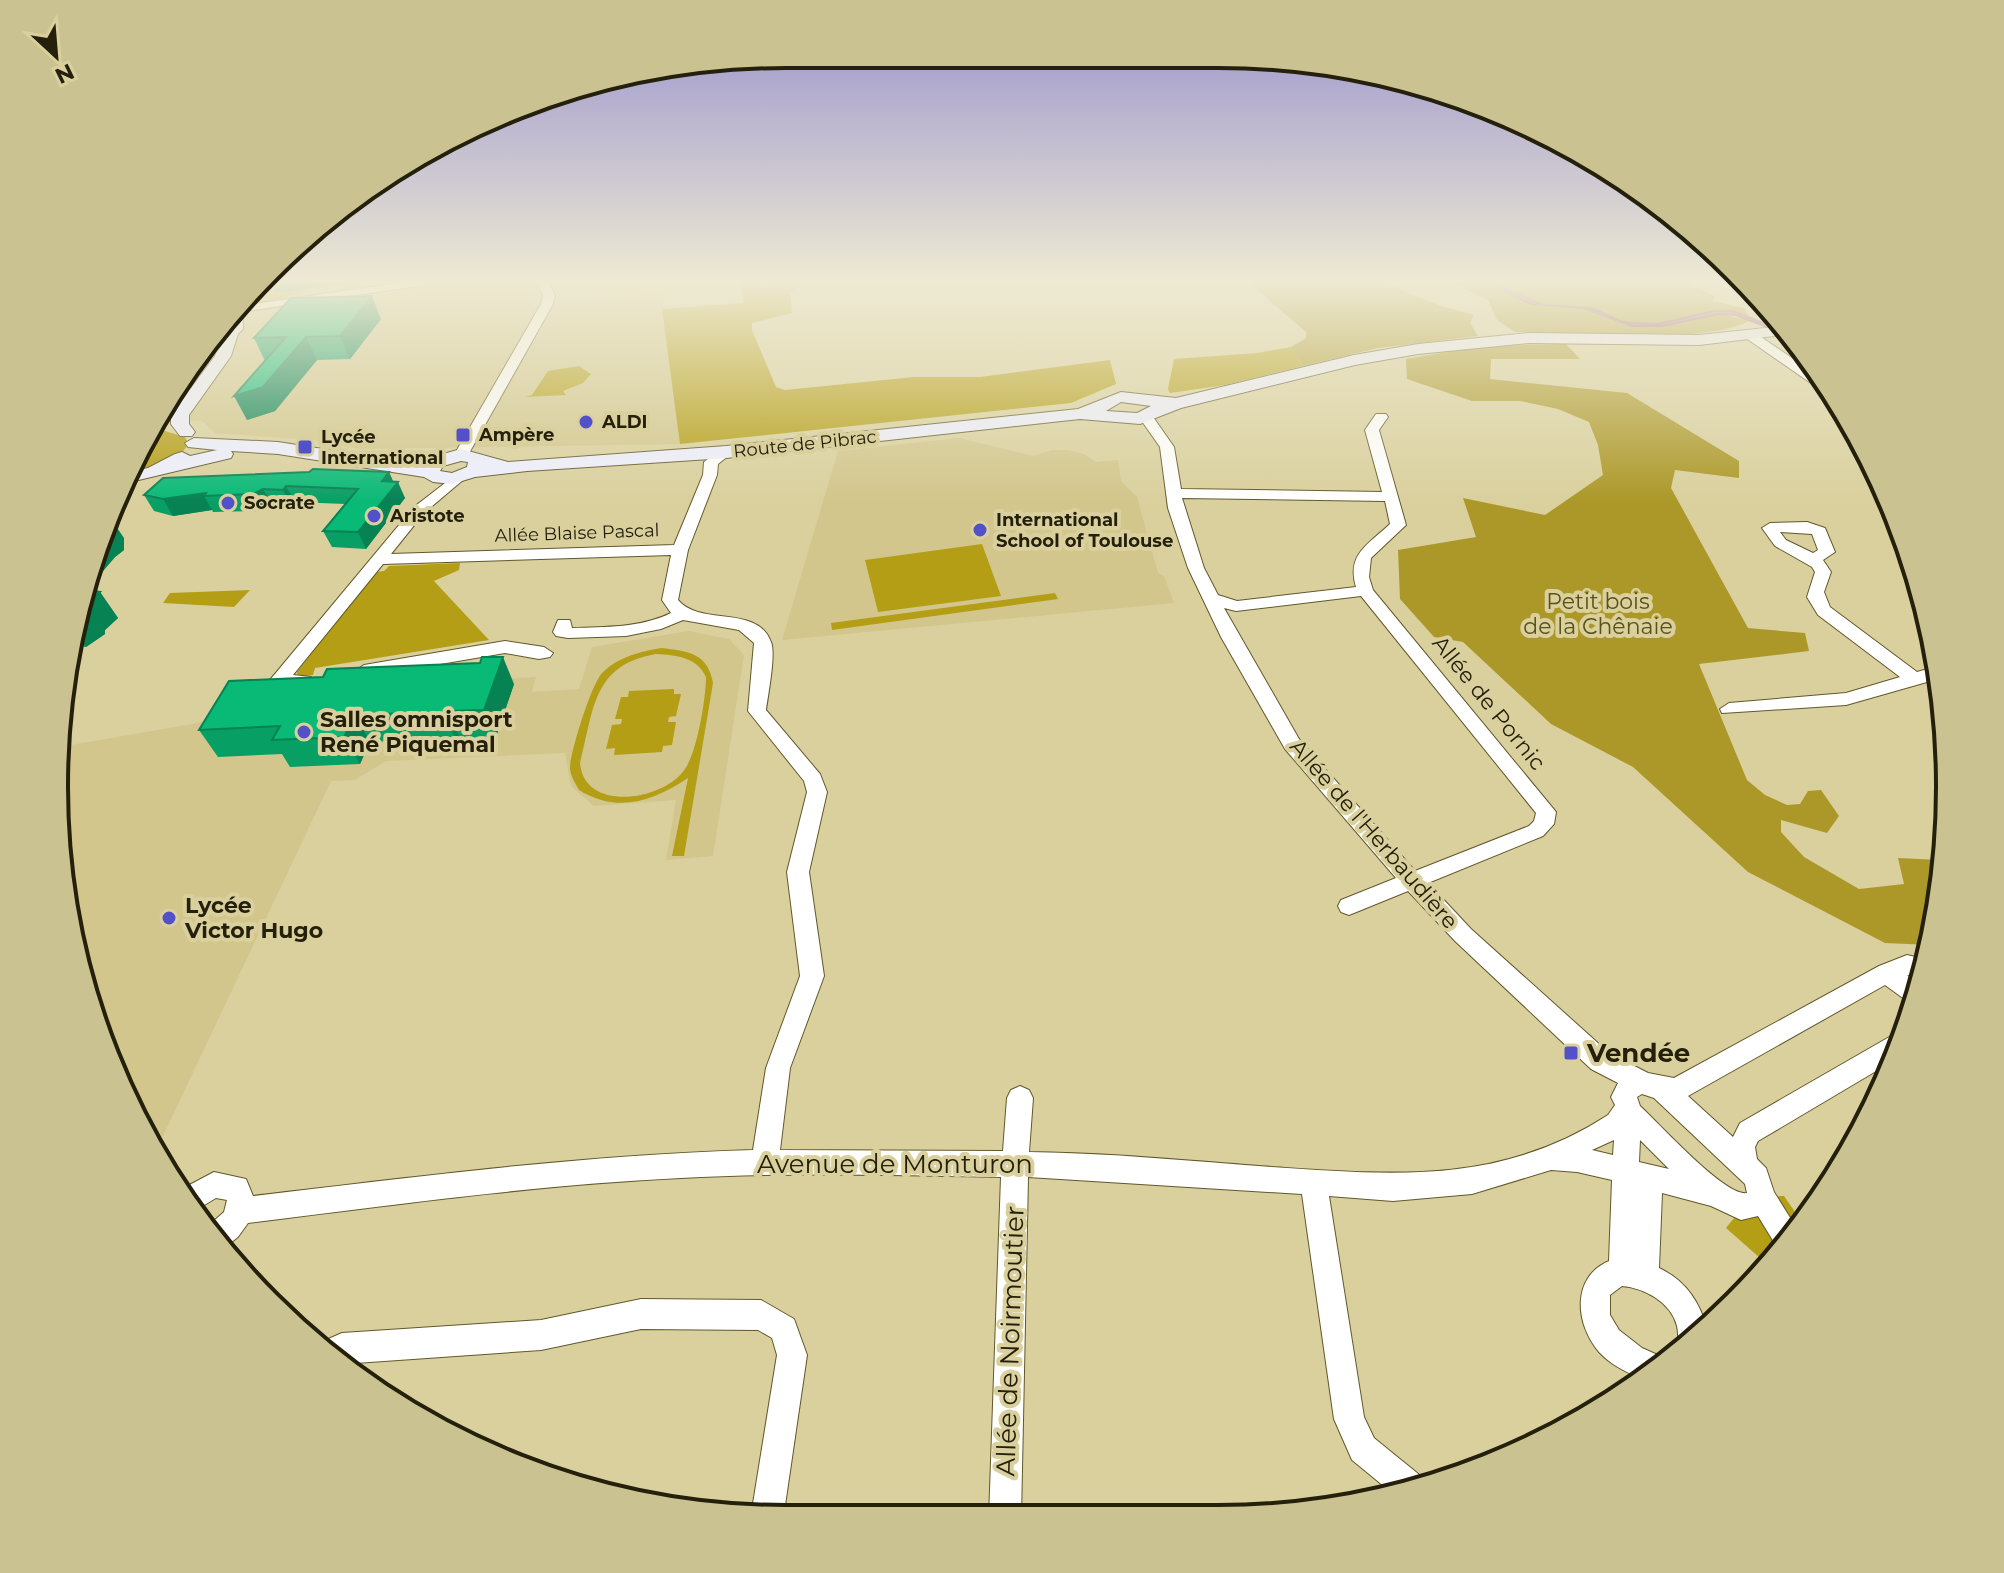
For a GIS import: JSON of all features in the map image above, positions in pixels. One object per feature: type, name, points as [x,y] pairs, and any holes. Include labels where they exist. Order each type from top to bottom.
[{"type":"main road","points":[[190,437],[180,424],[180,415],[222,355]]},
{"type":"main road","points":[[1147,416],[1178,403],[1381,355]]},
{"type":"main road","points":[[182,398],[210,374]]},
{"type":"main road","name":"Route de Pibrac","points":[[436,469],[726,452],[1082,414],[1109,412],[1147,416]]},
{"type":"main road","points":[[163,429],[190,437],[436,469]]},
{"type":"main road","points":[[169,466],[186,454],[190,437]]},
{"type":"main road","points":[[139,475],[206,456],[285,450]]},
{"type":"street","points":[[317,679],[279,680],[429,499],[467,466],[522,355]]},
{"type":"street","points":[[1780,355],[1805,373]]},
{"type":"street","name":"Allée de l'Herbaudière","points":[[1147,416],[1167,447],[1173,493],[1187,544],[1210,598],[1292,744],[1412,882],[1510,981],[1600,1061],[1637,1099]]},
{"type":"street","points":[[1368,594],[1361,574],[1363,556],[1375,541],[1391,532],[1398,523],[1372,430],[1381,417]]},
{"type":"street","points":[[726,452],[712,460],[710,475],[680,550],[669,593],[672,605],[682,614],[749,627],[759,635],[763,643],[757,711],[813,779],[817,792],[798,872],[812,976],[778,1068],[765,1162]]},
{"type":"street","points":[[429,499],[436,469]]},
{"type":"street","points":[[1173,493],[1391,497]]},
{"type":"street","name":"Allée Blaise Pascal","points":[[379,559],[680,550]]},
{"type":"street","points":[[1815,558],[1823,572],[1814,590],[1819,606],[1838,625],[1914,679]]},
{"type":"street","points":[[1210,598],[1236,606],[1368,594]]},
{"type":"street","points":[[1223,624],[1240,614],[1368,594]]},
{"type":"street","name":"Allée de Pornic","points":[[1368,594],[1543,806],[1546,815],[1544,824],[1536,831],[1412,882]]},
{"type":"street","points":[[564,624],[562,632],[568,633],[638,630],[664,624],[682,614]]},
{"type":"street","points":[[347,674],[505,647],[515,647],[528,653],[544,653]]},
{"type":"street","points":[[1729,709],[1846,699],[1927,675]]},
{"type":"street","points":[[1349,906],[1412,882]]},
{"type":"street","points":[[1637,1099],[1677,1089],[1887,973],[1907,965],[1913,966]]},
{"type":"street","points":[[1887,973],[1907,989]]},
{"type":"street","points":[[1744,1163],[1742,1146],[1749,1132],[1884,1053]]},
{"type":"street","name":"Allée de Noirmoutier","points":[[1005,1505],[1015,1163],[1020,1098]]},
{"type":"street","points":[[1637,1099],[1744,1163],[1757,1177],[1752,1202]]},
{"type":"street","points":[[1634,1274],[1637,1174],[1627,1130],[1637,1099]]},
{"type":"street","points":[[1637,1099],[1717,1195],[1752,1202],[1780,1234]]},
{"type":"street","name":"Avenue de Monturon","points":[[240,1211],[500,1179],[765,1162],[1015,1163],[1362,1188],[1432,1186],[1502,1174],[1549,1158],[1617,1123],[1637,1099]]},
{"type":"street","name":"Avenue de Monturon","points":[[1549,1158],[1577,1159],[1717,1195]]},
{"type":"street","points":[[196,1196],[214,1185],[229,1184],[242,1196],[240,1211],[233,1223],[222,1232]]},
{"type":"street","points":[[1314,1184],[1349,1419],[1363,1449],[1403,1481]]},
{"type":"street","points":[[1644,1365],[1623,1354],[1605,1335],[1597,1319],[1594,1299],[1597,1288],[1610,1275],[1634,1274],[1661,1284],[1677,1299],[1688,1317],[1690,1328]]},
{"type":"street","points":[[339,1349],[541,1335],[641,1314],[761,1315],[784,1329],[792,1355],[769,1504]]},
{"type":"shaded area","points":[[211,355],[669,355],[680,444],[360,449],[313,440],[215,433],[201,420],[167,422]]},
{"type":"shaded area","points":[[668,355],[763,355],[776,387],[785,390],[914,377],[980,377],[1110,360],[1116,384],[1071,403],[680,444]]},
{"type":"shaded area","points":[[1296,355],[1303,366],[1225,385],[1170,393],[1168,389],[1174,359]]},
{"type":"shaded area","points":[[579,366],[591,374],[583,383],[563,391],[566,395],[525,397],[532,395],[548,371]]},
{"type":"shaded area","points":[[162,431],[185,437],[188,443],[171,461],[141,471],[142,469]]},
{"type":"shaded area","name":"International School of Toulouse","points":[[959,438],[1033,456],[1052,450],[1068,450],[1084,454],[1096,462],[1118,460],[1121,481],[1137,497],[1158,573],[1164,576],[1174,603],[782,640],[838,451]]},
{"type":"shaded area","points":[[982,544],[1001,596],[878,612],[865,560]]},
{"type":"shaded area","points":[[460,563],[459,570],[434,581],[489,640],[315,668],[313,675],[298,677],[297,672],[376,572],[384,571],[389,566]]},
{"type":"shaded area","points":[[250,590],[234,607],[163,603],[170,593]]},
{"type":"shaded area","points":[[1055,593],[1058,599],[832,630],[831,623]]},
{"type":"shaded area","name":"Lycée Victor Hugo","points":[[689,631],[729,639],[744,655],[713,856],[666,860],[676,800],[594,806],[571,786],[565,753],[386,761],[355,780],[331,781],[161,1140],[123,1061],[92,972],[74,880],[68,786],[70,745],[198,723],[224,712],[362,686],[536,677],[532,692],[579,689],[592,647]]},
{"type":"shaded area","points":[[661,648],[695,655],[707,665],[713,683],[684,856],[672,856],[688,778],[662,793],[621,803],[593,797],[579,790],[570,770],[578,732],[598,678],[616,662]],"holes":[[[656,654],[691,661],[706,677],[700,724],[689,761],[675,780],[644,794],[626,797],[595,790],[585,779],[580,763],[599,693],[619,668]]]},
{"type":"shaded area","points":[[674,689],[674,694],[681,694],[676,716],[669,717],[668,722],[676,722],[672,745],[663,746],[662,752],[614,755],[615,748],[606,749],[612,725],[621,724],[622,719],[615,719],[621,697],[628,697],[629,691]]},
{"type":"shaded area","points":[[1784,1196],[1796,1213],[1760,1258],[1726,1228],[1750,1203]]},
{"type":"green space","points":[[1296,355],[1347,355],[1303,366]]},
{"type":"green space","name":"Petit bois de la Chênaie","points":[[1427,355],[1577,355],[1580,359],[1491,359],[1490,379],[1627,393],[1739,461],[1739,478],[1675,470],[1671,488],[1748,628],[1805,633],[1809,651],[1699,664],[1747,780],[1765,795],[1787,805],[1800,804],[1808,791],[1821,790],[1839,816],[1827,833],[1781,820],[1781,832],[1804,857],[1859,889],[1904,884],[1898,858],[1932,860],[1918,944],[1885,943],[1748,872],[1633,767],[1551,724],[1463,642],[1434,637],[1400,599],[1398,550],[1476,537],[1463,498],[1545,515],[1603,475],[1598,445],[1589,422],[1558,409],[1520,401],[1472,401],[1407,379],[1406,359]]},
{"type":"building","points":[[270,355],[290,355],[263,387],[234,396]]},
{"type":"building","points":[[313,469],[389,472],[382,481],[398,482],[358,532],[323,531],[358,489],[286,486],[283,490],[263,489],[253,494],[204,496],[206,493],[163,499],[144,495],[163,478],[309,472]]},
{"type":"building","points":[[482,657],[503,657],[484,710],[447,711],[445,717],[407,718],[410,713],[355,715],[344,737],[272,740],[280,726],[199,730],[229,681],[323,677],[327,669],[480,663]]},
{"type":"place","name":"ALDI","points":[[586,422]]},
{"type":"place","name":"Ampère","points":[[463,435]]},
{"type":"place","name":"Lycée International","points":[[305,447]]},
{"type":"place","name":"Socrate","points":[[228,503]]},
{"type":"place","name":"Aristote","points":[[374,516]]},
{"type":"place","name":"International School of Toulouse","points":[[980,530]]},
{"type":"place","name":"Salles omnisport René Piquemal","points":[[304,732]]},
{"type":"place","name":"Lycée Victor Hugo","points":[[169,918]]},
{"type":"place","name":"Vendée","points":[[1571,1053]]}]
